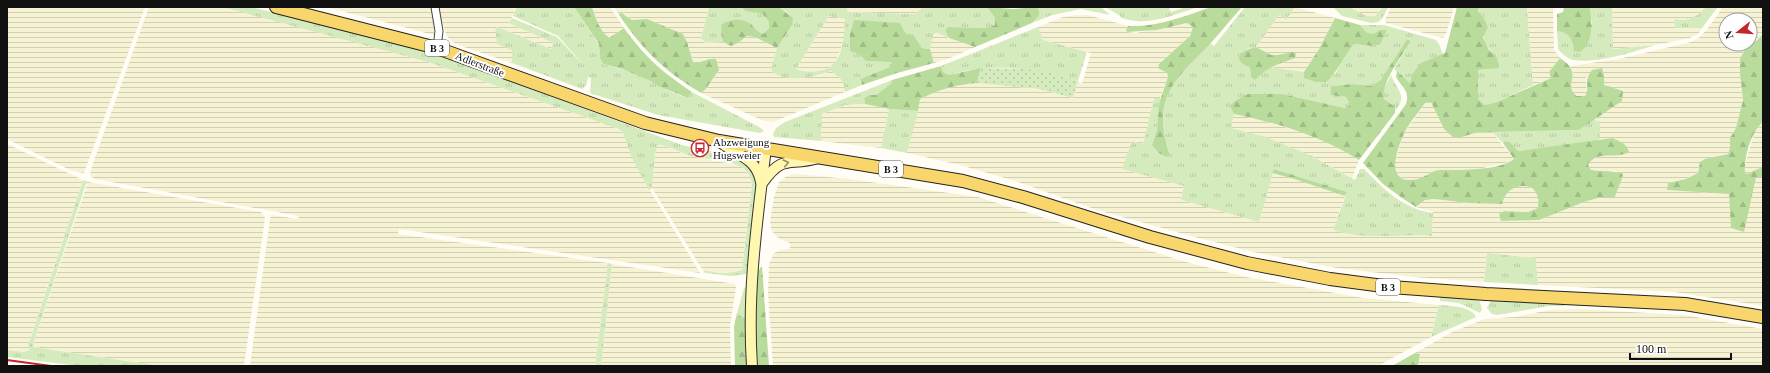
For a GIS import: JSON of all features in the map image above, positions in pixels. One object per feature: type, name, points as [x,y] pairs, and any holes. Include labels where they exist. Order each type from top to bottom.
[{"type":"main road","name":"Adlerstraße","points":[[276,7],[437,48],[645,123],[719,141]]},
{"type":"main road","name":"B 3","points":[[719,141],[963,181],[1023,197],[1150,238],[1246,263],[1330,279],[1391,287],[1685,304],[1763,317]]},
{"type":"street","points":[[435,7],[440,31],[437,48]]},
{"type":"street","points":[[719,141],[729,150],[740,154],[751,161],[760,174],[762,184]]},
{"type":"street","points":[[752,366],[750,310],[755,240],[766,148]]},
{"type":"street","points":[[762,184],[771,172],[779,165],[789,161],[807,161],[819,157]]},
{"type":"shaded area","points":[[7,7],[145,7],[84,173],[72,171],[7,139]]},
{"type":"shaded area","points":[[149,7],[222,7],[279,21],[428,62],[619,129],[623,133],[645,182],[700,273],[399,229],[398,234],[608,263],[595,366],[250,366],[271,215],[298,219],[299,216],[95,179],[90,176],[91,169]]},
{"type":"shaded area","points":[[326,7],[433,7],[434,35]]},
{"type":"shaded area","points":[[438,7],[517,7],[509,23],[553,43],[551,49],[495,26],[512,50],[512,63],[461,46],[448,38]]},
{"type":"shaded area","points":[[592,7],[610,7],[624,28],[609,38],[603,34],[598,25]]},
{"type":"shaded area","points":[[614,7],[709,7],[701,39],[705,43],[723,42],[731,46],[747,36],[755,37],[777,48],[771,70],[819,76],[831,71],[840,77],[844,82],[845,92],[773,122],[764,121],[701,93],[705,90],[719,70],[706,59],[698,63],[693,62],[683,34],[647,19],[632,20],[620,12],[619,15]]},
{"type":"shaded area","points":[[848,7],[923,7],[915,14],[847,12]]},
{"type":"shaded area","points":[[1295,7],[1335,18],[1319,49],[1304,72],[1270,67],[1288,60],[1286,53],[1271,55],[1256,47],[1279,14],[1286,19]]},
{"type":"shaded area","points":[[1348,7],[1383,7],[1375,16],[1370,17],[1362,15]]},
{"type":"shaded area","points":[[1391,7],[1454,7],[1446,34],[1443,38],[1386,23],[1385,20]]},
{"type":"shaded area","points":[[1527,7],[1553,7],[1554,50],[1560,58],[1549,72],[1551,78],[1533,85]]},
{"type":"shaded area","points":[[1612,7],[1706,7],[1699,15],[1688,20],[1674,19],[1675,28],[1702,28],[1698,34],[1690,38],[1656,45],[1613,49]]},
{"type":"shaded area","points":[[1723,7],[1763,7],[1763,34],[1758,38],[1758,12],[1719,12]]},
{"type":"shaded area","points":[[1718,14],[1718,52],[1746,52],[1740,74],[1743,100],[1736,128],[1730,138],[1730,148],[1728,154],[1700,162],[1698,173],[1686,179],[1668,183],[1667,190],[1729,194],[1731,210],[1756,176],[1763,177],[1763,306],[1675,292],[1538,285],[1536,258],[1487,253],[1484,282],[1414,277],[1337,268],[1253,252],[1195,237],[1097,210],[1015,181],[960,165],[907,153],[920,99],[954,85],[977,83],[1039,89],[1073,98],[1078,82],[1082,84],[1091,53],[1043,40],[1038,27],[1063,17],[1076,15],[1088,15],[1128,26],[1126,30],[1127,32],[1136,33],[1187,23],[1193,27],[1190,36],[1162,61],[1168,77],[1160,98],[1154,98],[1143,145],[1132,141],[1123,169],[1184,186],[1181,200],[1259,222],[1272,173],[1294,179],[1345,196],[1333,230],[1353,234],[1432,236],[1433,212],[1416,207],[1425,200],[1434,199],[1469,203],[1486,203],[1517,186],[1527,186],[1535,191],[1538,197],[1538,208],[1528,212],[1504,211],[1501,221],[1539,220],[1584,202],[1601,197],[1615,197],[1618,186],[1622,180],[1616,171],[1603,172],[1591,170],[1588,165],[1591,160],[1599,156],[1624,155],[1612,138],[1600,139],[1600,121],[1593,120],[1606,110],[1614,107],[1610,88],[1604,85],[1604,75],[1602,69],[1586,77],[1587,92],[1585,96],[1578,96],[1573,93],[1571,86],[1573,72],[1570,66],[1619,59],[1691,42],[1700,37]]},
{"type":"shaded area","points":[[829,16],[845,18],[844,41],[835,63],[822,71],[801,72],[796,69]]},
{"type":"shaded area","points":[[937,33],[975,47],[948,59],[934,63],[930,49],[933,37]]},
{"type":"shaded area","points":[[1431,102],[1436,111],[1462,137],[1475,133],[1492,132],[1514,159],[1509,162],[1474,170],[1437,170],[1417,180],[1406,180],[1399,177],[1396,173],[1394,165],[1403,135],[1425,103]]},
{"type":"shaded area","points":[[865,104],[889,109],[881,148],[821,141],[822,114],[845,105]]},
{"type":"shaded area","points":[[1234,114],[1298,131],[1345,151],[1359,160],[1352,178],[1312,156],[1231,128]]},
{"type":"shaded area","points":[[1763,122],[1763,168],[1747,174],[1745,173],[1745,164],[1755,131]]},
{"type":"shaded area","points":[[7,144],[83,180],[29,343],[29,350],[25,352],[7,350]]},
{"type":"shaded area","points":[[658,145],[663,145],[686,155],[737,165],[745,169],[749,174],[752,184],[742,270],[738,272],[710,272],[703,270],[700,266],[652,188],[655,154]]},
{"type":"shaded area","points":[[796,174],[849,179],[978,197],[1186,262],[1246,277],[1363,298],[1439,305],[1431,337],[1378,366],[773,366],[768,293],[769,264],[774,253],[780,250],[790,249],[790,243],[775,235],[771,229],[770,221],[774,197],[779,182],[787,176]]},
{"type":"shaded area","points":[[88,182],[261,212],[265,218],[244,366],[160,366],[34,347],[33,344]]},
{"type":"shaded area","points":[[612,264],[735,284],[736,288],[730,325],[731,366],[601,366]]},
{"type":"shaded area","points":[[1577,309],[1684,315],[1763,329],[1763,366],[1418,366],[1420,354],[1415,353],[1452,332],[1485,319],[1515,317],[1549,310]]},
{"type":"green space","points":[[222,7],[251,7],[407,46],[451,59],[682,145],[738,157],[750,166],[756,176],[758,185],[749,270],[746,274],[731,276],[705,273],[703,270],[723,273],[742,270],[752,184],[749,175],[743,168],[729,163],[692,156],[669,147],[658,145],[655,154],[652,188],[649,190],[632,158],[623,133],[619,129],[428,62]]},
{"type":"green space","points":[[517,7],[574,7],[599,45],[600,58],[603,64],[632,72],[667,90],[688,98],[692,92],[761,128],[764,131],[760,133],[658,115],[590,93],[591,78],[588,77],[586,86],[582,89],[512,63],[512,50],[497,44],[495,26],[551,49],[553,43],[509,23],[512,18],[557,37],[588,70],[558,36],[513,16]]},
{"type":"green space","points":[[574,7],[592,7],[600,28],[609,38],[624,28],[647,56],[671,77],[692,92],[688,98],[622,69],[603,64],[600,58],[599,44]]},
{"type":"green space","points":[[709,7],[741,7],[763,14],[769,22],[769,28],[763,34],[747,22],[721,34],[723,42],[706,43],[701,39]]},
{"type":"green space","points":[[741,7],[779,7],[793,18],[792,25],[777,48],[755,37],[747,36],[731,46],[723,42],[721,34],[722,24],[728,21],[744,21],[763,34],[769,28],[769,22],[763,14],[746,11]]},
{"type":"green space","points":[[779,7],[848,7],[847,12],[915,14],[923,7],[987,7],[995,18],[995,25],[985,28],[948,27],[945,30],[949,38],[937,33],[934,34],[930,49],[922,48],[913,34],[850,51],[860,55],[866,61],[892,63],[891,67],[860,79],[862,85],[845,92],[844,85],[841,80],[831,71],[809,77],[791,78],[783,77],[771,70],[777,48],[792,25],[788,13]],"holes":[[[829,16],[845,19],[843,44],[833,65],[818,71],[807,72],[796,69]]]},
{"type":"green space","points":[[987,7],[1013,9],[1037,7],[1039,10],[1039,16],[1032,23],[975,47],[949,38],[945,30],[948,27],[985,28],[995,25],[995,18]]},
{"type":"green space","points":[[1037,7],[1101,7],[1110,15],[1081,9],[1052,15],[1032,23],[1039,16],[1039,10]]},
{"type":"green space","points":[[1105,7],[1169,7],[1171,12],[1186,7],[1198,7],[1160,19],[1141,21],[1122,18]]},
{"type":"green space","points":[[1211,7],[1242,7],[1210,44],[1186,68],[1170,91],[1165,104],[1163,117],[1164,133],[1169,152],[1167,157],[1159,153],[1152,145],[1157,130],[1159,103],[1168,77],[1167,73],[1158,68],[1159,64],[1190,36],[1193,27],[1187,23],[1156,30],[1127,32],[1126,30],[1128,26],[1160,23],[1180,18]]},
{"type":"green space","points":[[1245,7],[1295,7],[1286,20],[1279,15],[1256,47],[1247,49],[1247,65],[1250,68],[1251,77],[1270,67],[1304,72],[1304,78],[1335,74],[1348,51],[1354,44],[1372,46],[1380,45],[1387,30],[1380,30],[1373,34],[1366,32],[1360,25],[1384,25],[1436,40],[1443,54],[1410,83],[1394,69],[1411,41],[1407,39],[1381,81],[1372,86],[1353,84],[1331,86],[1330,95],[1346,97],[1350,105],[1345,108],[1282,94],[1248,94],[1231,106],[1234,114],[1231,128],[1266,137],[1312,156],[1355,180],[1360,169],[1364,169],[1387,191],[1403,203],[1422,211],[1433,213],[1432,236],[1369,236],[1333,230],[1347,192],[1274,169],[1259,222],[1181,200],[1184,186],[1122,169],[1132,141],[1143,144],[1154,98],[1160,98],[1157,130],[1152,145],[1169,152],[1164,133],[1163,117],[1165,103],[1170,91],[1186,68],[1210,43],[1214,46]]},
{"type":"green space","points":[[1333,7],[1347,7],[1363,15],[1375,16],[1383,7],[1388,7],[1382,19],[1378,22],[1371,23],[1342,16]]},
{"type":"green space","points":[[1457,7],[1479,7],[1478,11],[1488,27],[1483,37],[1489,50],[1496,55],[1499,64],[1498,68],[1478,70],[1478,99],[1485,105],[1497,102],[1551,78],[1549,72],[1560,58],[1568,64],[1571,69],[1573,74],[1571,87],[1577,96],[1585,96],[1587,92],[1587,81],[1592,70],[1602,68],[1604,85],[1623,91],[1622,101],[1579,130],[1475,133],[1462,137],[1453,137],[1444,129],[1431,102],[1425,103],[1413,119],[1401,141],[1395,162],[1397,174],[1401,178],[1413,180],[1436,170],[1478,169],[1499,166],[1514,159],[1503,143],[1505,141],[1510,142],[1518,151],[1612,138],[1625,144],[1629,152],[1618,155],[1596,157],[1588,165],[1591,170],[1623,174],[1615,197],[1601,197],[1584,202],[1539,220],[1501,221],[1499,214],[1504,211],[1528,212],[1538,208],[1538,198],[1535,191],[1532,188],[1524,186],[1515,187],[1507,193],[1502,204],[1469,203],[1434,199],[1425,200],[1416,207],[1383,184],[1363,163],[1406,104],[1407,95],[1405,89],[1396,77],[1397,71],[1410,83],[1413,73],[1421,63],[1445,53]]},
{"type":"green space","points":[[1479,7],[1527,7],[1533,85],[1497,102],[1485,105],[1478,99],[1478,70],[1489,69],[1499,64],[1496,55],[1488,47],[1484,38],[1483,17],[1478,11]]},
{"type":"green space","points":[[1564,7],[1590,7],[1590,38],[1585,48],[1580,52],[1574,51],[1571,39],[1568,35],[1557,31],[1557,14],[1563,12]]},
{"type":"green space","points":[[1590,7],[1612,7],[1613,49],[1655,45],[1603,59],[1582,61],[1569,58],[1558,49],[1557,31],[1566,33],[1570,36],[1574,50],[1592,24]]},
{"type":"green space","points":[[1706,7],[1718,7],[1702,28],[1675,28],[1674,19],[1684,20],[1692,18]]},
{"type":"green space","points":[[620,12],[632,20],[647,19],[683,34],[693,62],[716,59],[719,70],[705,90],[701,93],[688,85],[655,59],[628,28],[619,15]]},
{"type":"green space","points":[[1335,18],[1360,25],[1366,32],[1373,34],[1380,30],[1387,30],[1380,45],[1372,46],[1354,44],[1326,82],[1316,82],[1304,78],[1304,72],[1319,49]]},
{"type":"green space","points":[[854,20],[900,23],[906,35],[913,34],[922,48],[930,49],[934,63],[897,73],[862,85],[860,79],[890,67],[892,63],[866,61],[860,55],[850,51],[850,34]]},
{"type":"green space","points":[[1038,27],[1043,40],[1087,52],[1078,81],[1062,76],[1014,68],[981,69],[949,75],[943,72],[941,66]]},
{"type":"green space","points":[[1763,34],[1763,122],[1755,132],[1749,145],[1745,173],[1747,174],[1763,168],[1763,177],[1756,177],[1744,232],[1731,228],[1729,194],[1667,190],[1668,183],[1686,179],[1698,173],[1700,162],[1705,159],[1728,154],[1730,148],[1730,138],[1736,128],[1743,100],[1740,59],[1744,52],[1758,52],[1758,39]]},
{"type":"green space","points":[[1407,39],[1411,41],[1393,69],[1384,92],[1384,99],[1395,107],[1395,113],[1359,160],[1329,144],[1298,131],[1234,114],[1230,106],[1235,101],[1248,94],[1282,94],[1345,108],[1350,105],[1346,97],[1330,95],[1331,86],[1353,84],[1372,86],[1381,80]]},
{"type":"green space","points":[[1256,47],[1271,55],[1293,52],[1296,54],[1295,58],[1268,69],[1255,80],[1251,77],[1250,68],[1239,60],[1239,57],[1243,52]]},
{"type":"green space","points":[[941,66],[943,72],[949,75],[981,68],[977,83],[948,88],[920,99],[918,111],[889,109],[865,104],[864,98],[869,95],[876,95],[891,84],[892,80]]},
{"type":"green space","points":[[981,68],[1024,69],[1050,72],[1078,81],[1073,98],[1039,89],[977,83]]},
{"type":"green space","points":[[1391,75],[1401,96],[1401,100],[1396,110],[1384,99],[1383,91]]},
{"type":"green space","points":[[892,80],[892,84],[876,95],[869,95],[864,98],[865,104],[845,105],[822,114],[821,141],[774,137],[773,134],[776,128],[785,122]]},
{"type":"green space","points":[[889,109],[918,111],[907,153],[881,148]]},
{"type":"green space","points":[[1593,120],[1600,121],[1600,139],[1586,143],[1518,151],[1510,142],[1505,141],[1503,143],[1492,132],[1579,130]]},
{"type":"green space","points":[[1274,169],[1347,192],[1345,196],[1272,173]]},
{"type":"green space","points":[[83,180],[90,182],[86,184],[33,344],[34,347],[160,366],[79,366],[7,357],[7,350],[24,352],[29,350],[29,343]]},
{"type":"green space","points":[[1487,253],[1536,258],[1538,285],[1484,282]]},
{"type":"green space","points":[[608,263],[612,264],[601,366],[595,366]]},
{"type":"green space","points":[[762,266],[769,366],[758,366],[755,297],[758,272]]},
{"type":"green space","points":[[746,287],[745,318],[738,315],[736,317],[744,288]]},
{"type":"green space","points":[[1440,297],[1476,299],[1480,302],[1482,309],[1480,313],[1459,303],[1440,301]]},
{"type":"green space","points":[[1491,300],[1565,302],[1564,306],[1549,306],[1497,315],[1492,314],[1487,308]]},
{"type":"green space","points":[[1439,305],[1454,306],[1465,309],[1474,313],[1476,317],[1431,337]]},
{"type":"green space","points":[[738,315],[745,318],[747,366],[735,366],[734,327],[736,317]]},
{"type":"green space","points":[[1415,353],[1420,354],[1418,366],[1392,366]]},
{"type":"railway","points":[[7,360],[51,366]]},
{"type":"place","name":"Abzweigung Hugsweier","points":[[700,148]]}]
